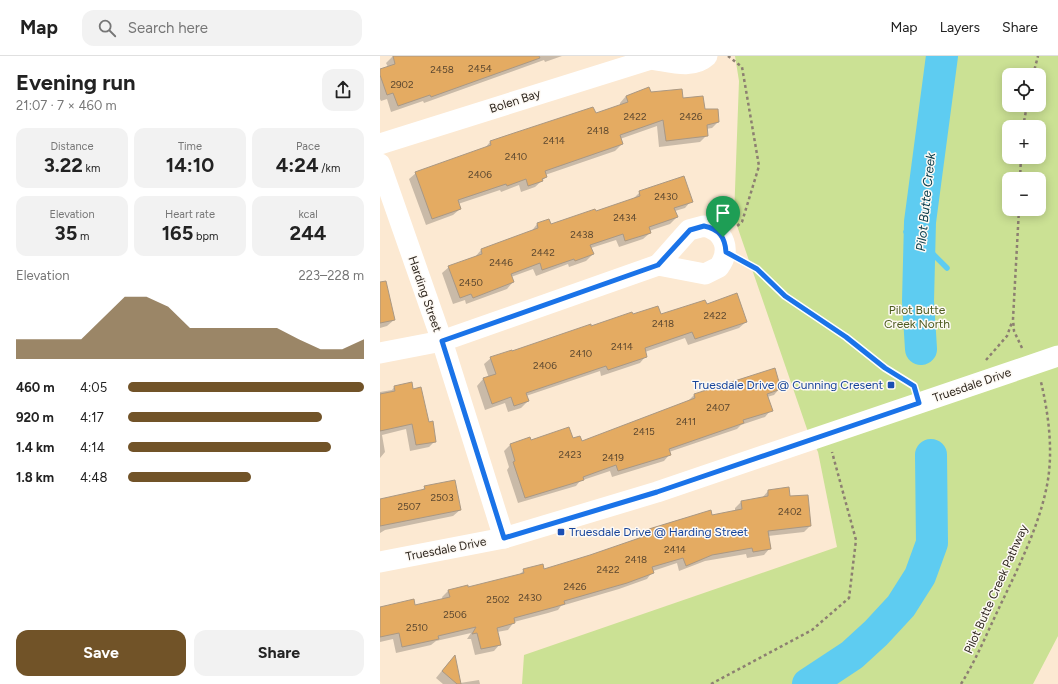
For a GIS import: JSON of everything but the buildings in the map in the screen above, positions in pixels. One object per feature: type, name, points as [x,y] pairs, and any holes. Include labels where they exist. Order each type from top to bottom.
[{"type":"street","name":"Bolen Bay","points":[[380,144],[652,57],[691,64],[699,62],[706,56]]},
{"type":"street","name":"Harding Street","points":[[380,164],[442,341],[504,538]]},
{"type":"street","points":[[380,353],[442,341],[658,265],[690,230],[696,227],[711,228],[725,245],[719,267],[704,274],[658,265]]},
{"type":"street","name":"Truesdale Drive","points":[[380,562],[504,538],[657,492],[1058,356]]},
{"type":"path","points":[[728,56],[742,67],[759,166],[742,222],[725,245],[757,269],[785,296],[846,337],[885,368],[914,386],[919,403]]},
{"type":"path","points":[[1035,68],[1038,56]]},
{"type":"path","points":[[1019,216],[1013,319],[1014,331],[1023,350]]},
{"type":"path","points":[[987,380],[982,364],[1007,336],[1013,319]]},
{"type":"path","name":"Pilot Butte Creek Pathway","points":[[961,684],[1017,569],[1046,490],[1050,456],[1049,426],[1040,380]]},
{"type":"path","points":[[711,684],[812,630],[849,598],[856,540],[839,470],[826,434]]},
{"type":"green space","name":"Pilot Butte Creek North","points":[[735,56],[1058,56],[1058,636],[1033,684],[522,684],[524,655],[837,547],[818,452],[807,429],[734,217],[739,81]]},
{"type":"waterway","name":"Pilot Butte Creek","points":[[921,349],[918,301],[920,222],[942,56]]},
{"type":"waterway","points":[[906,232],[914,228],[920,222]]},
{"type":"waterway","points":[[919,233],[931,252],[947,268]]},
{"type":"waterway","name":"Pilot Butte Creek","points":[[808,684],[852,655],[876,633],[901,606],[920,576],[932,543],[931,455]]},
{"type":"place","name":"Truesdale Drive @ Cunning Cresent","points":[[891,385]]},
{"type":"place","name":"Truesdale Drive @ Harding Street","points":[[561,532]]},
{"type":"route","points":[[704,226],[711,228],[723,237],[726,244],[726,252],[757,269],[785,296],[846,337],[885,368],[914,386],[919,403],[657,492],[504,538],[442,341],[658,265],[690,230],[696,227],[704,226]]}]
